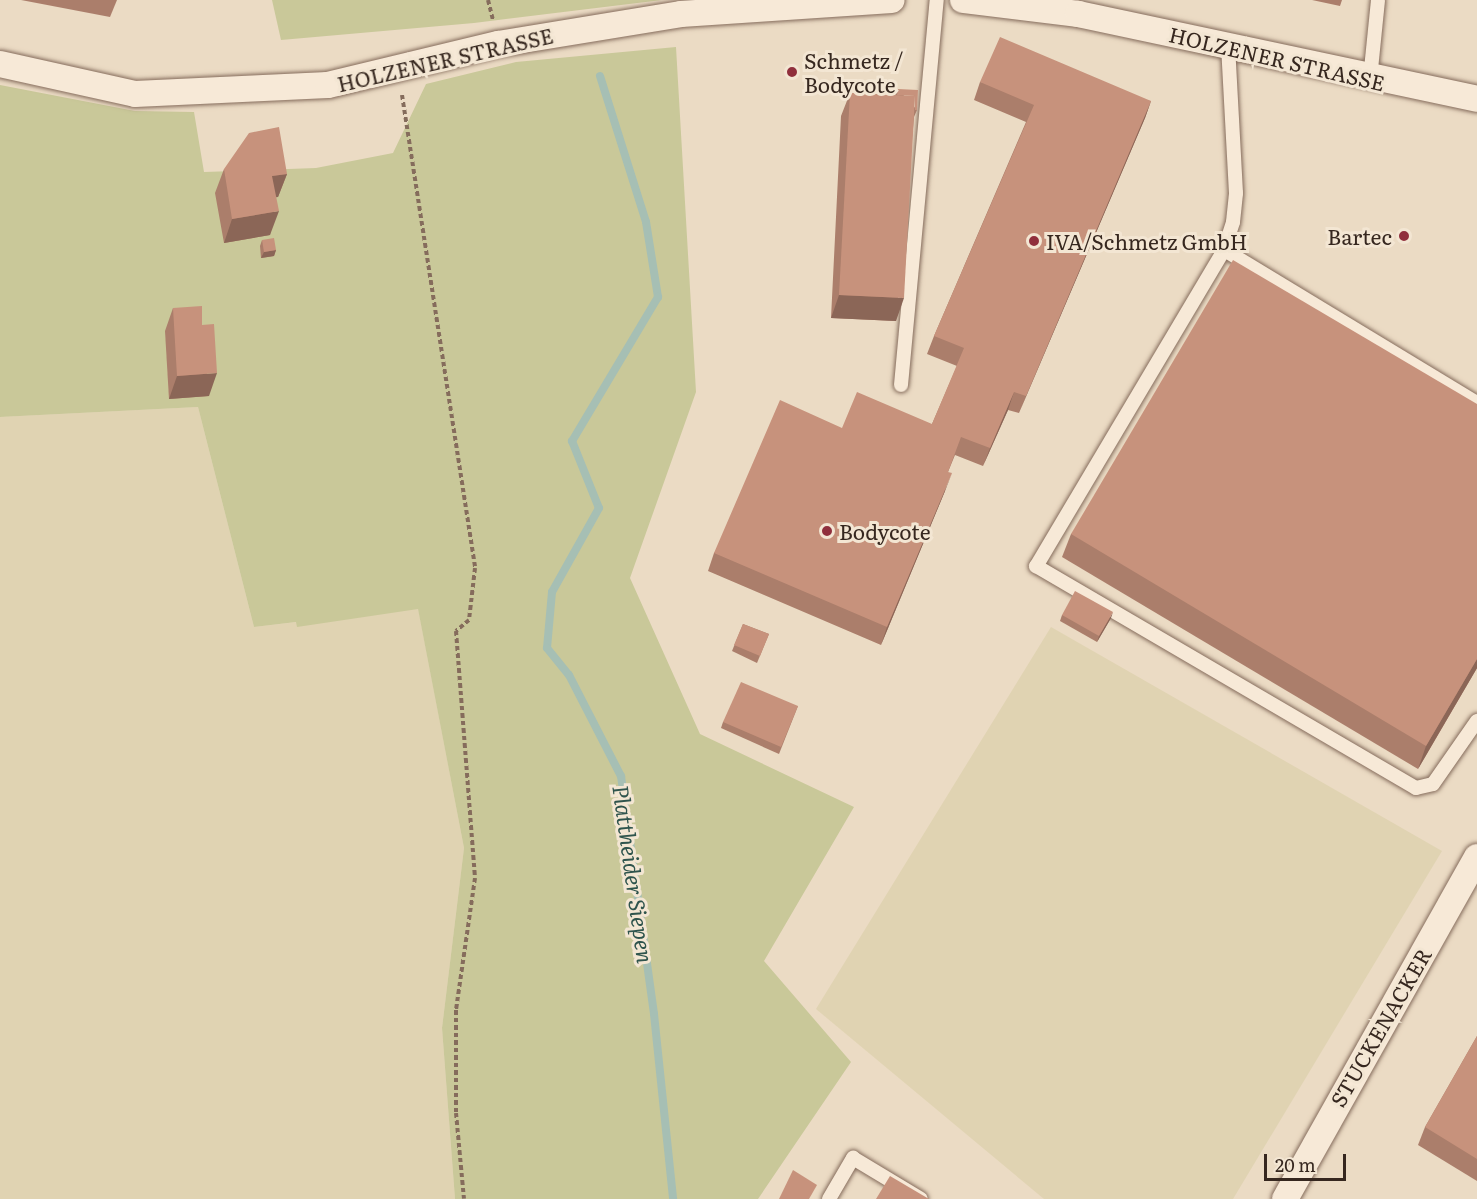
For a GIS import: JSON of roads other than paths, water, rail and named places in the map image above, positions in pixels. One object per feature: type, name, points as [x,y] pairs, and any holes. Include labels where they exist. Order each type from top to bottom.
[{"type":"street","name":"HOLZENER STRASSE","points":[[0,64],[135,94],[327,86],[498,44],[681,14],[892,0]]},
{"type":"street","name":"HOLZENER STRASSE","points":[[963,0],[1077,7],[1228,46],[1370,79],[1477,99]]},
{"type":"street","name":"STUCKENACKER","points":[[1286,1199],[1477,857]]},
{"type":"lane","points":[[901,385],[938,0]]},
{"type":"lane","points":[[1370,79],[1378,0]]},
{"type":"lane","points":[[1228,46],[1236,193],[1233,222],[1224,250],[1036,566],[1416,788],[1433,784],[1477,721]]},
{"type":"lane","points":[[1224,250],[1477,403]]},
{"type":"lane","points":[[829,1199],[853,1158],[921,1199]]},
{"type":"waterway","name":"Plattheider Siepen","points":[[600,76],[646,222],[658,297],[572,441],[599,508],[552,592],[547,648],[569,675],[621,776],[654,1014],[673,1199]]},
{"type":"place","name":"Schmetz / Bodycote","points":[[792,72]]},
{"type":"place","name":"Bartec","points":[[1404,236]]},
{"type":"place","name":"IVA/Schmetz GmbH","points":[[1034,241]]},
{"type":"place","name":"Bodycote","points":[[827,531]]}]
